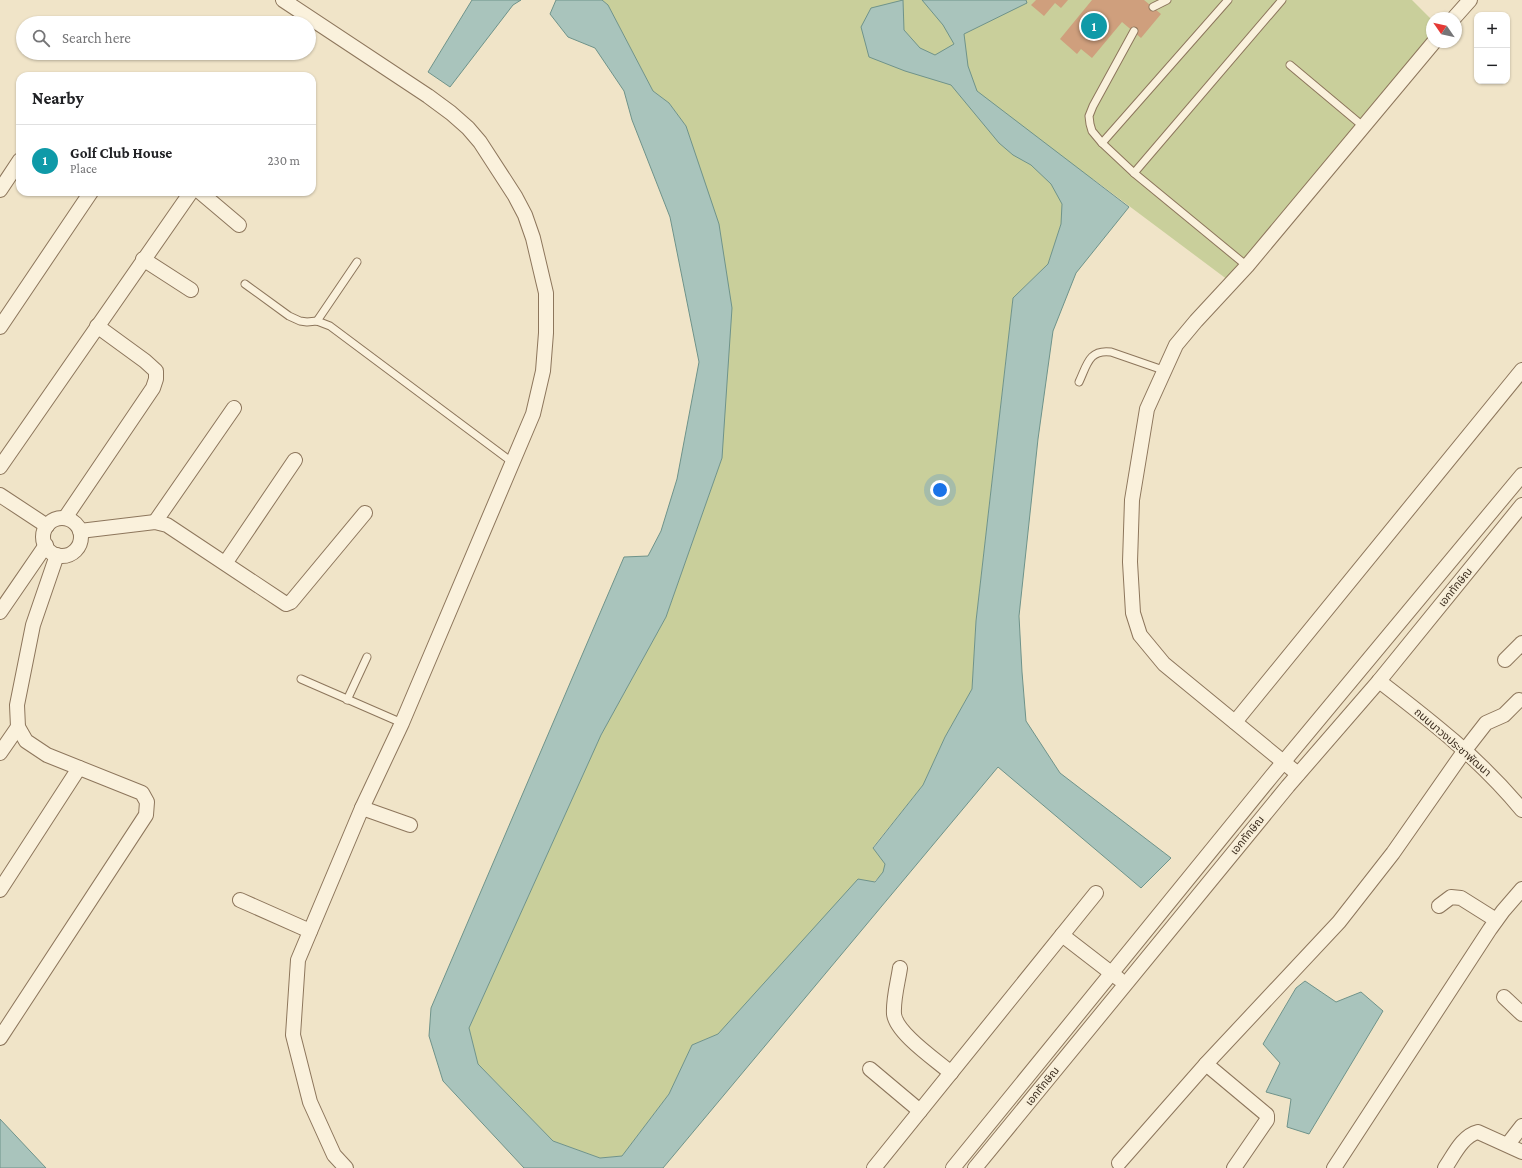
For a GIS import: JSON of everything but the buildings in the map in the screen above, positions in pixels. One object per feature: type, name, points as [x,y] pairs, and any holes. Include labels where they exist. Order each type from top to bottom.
[{"type":"street","points":[[283,0],[307,16]]},
{"type":"street","points":[[1459,12],[1470,0]]},
{"type":"street","points":[[316,22],[428,96],[468,128],[480,142],[525,215],[533,238],[546,293],[546,333],[543,371],[533,414],[402,723],[362,808],[298,960],[293,1035],[310,1102],[334,1155],[346,1168]]},
{"type":"street","points":[[1298,774],[1154,654],[1140,635],[1133,613],[1130,562],[1132,500],[1147,409],[1163,370],[1176,346],[1191,327],[1247,266],[1429,48]]},
{"type":"street","points":[[0,190],[16,166]]},
{"type":"street","points":[[0,326],[88,196]]},
{"type":"street","points":[[0,467],[187,196]]},
{"type":"street","points":[[205,196],[239,226]]},
{"type":"street","points":[[143,259],[191,290]]},
{"type":"street","points":[[65,518],[153,388],[156,379],[156,371],[145,361],[97,326]]},
{"type":"street","points":[[1235,722],[1522,370]]},
{"type":"street","points":[[155,522],[234,408]]},
{"type":"street","points":[[226,562],[295,460]]},
{"type":"street","points":[[953,1168],[1522,475]]},
{"type":"street","points":[[0,495],[47,526]]},
{"type":"street","name":"เอกทักษิณ","points":[[975,1168],[1125,983],[1298,774],[1379,681],[1522,505]]},
{"type":"street","points":[[80,531],[155,522],[167,525],[226,562],[286,604],[291,602],[365,513]]},
{"type":"street","points":[[58,518],[65,518],[77,525],[80,531],[80,544],[70,554],[56,554],[50,551],[46,545],[44,532],[47,526],[58,518]]},
{"type":"street","points":[[0,612],[46,545]]},
{"type":"street","points":[[0,1038],[146,815],[147,802],[142,793],[47,755],[26,741],[18,727],[17,705],[33,625],[56,554]]},
{"type":"street","points":[[1505,660],[1522,643]]},
{"type":"street","name":"ถนนนาวงประชาพัฒนา","points":[[1379,681],[1465,750],[1497,780],[1522,810]]},
{"type":"street","points":[[1119,1163],[1206,1064],[1339,922],[1393,853],[1465,750],[1486,723],[1504,715],[1519,700]]},
{"type":"street","points":[[0,754],[18,727]]},
{"type":"street","points":[[0,890],[79,768]]},
{"type":"street","points":[[362,808],[410,825]]},
{"type":"street","points":[[1334,1168],[1496,920],[1522,889]]},
{"type":"street","points":[[874,1168],[1096,893]]},
{"type":"street","points":[[1439,906],[1451,897],[1461,898],[1496,920]]},
{"type":"street","points":[[240,900],[310,931]]},
{"type":"street","points":[[1062,935],[1125,983]]},
{"type":"street","points":[[900,968],[894,1006],[894,1015],[897,1025],[951,1073]]},
{"type":"street","points":[[1504,997],[1522,1014]]},
{"type":"street","points":[[1206,1064],[1267,1115],[1267,1120],[1234,1168]]},
{"type":"street","points":[[870,1069],[920,1111]]},
{"type":"street","points":[[1508,1144],[1522,1126]]},
{"type":"street","points":[[1445,1168],[1461,1144],[1471,1134],[1478,1132],[1508,1144],[1522,1152]]},
{"type":"lane","points":[[1153,7],[1167,0]]},
{"type":"lane","points":[[1102,144],[1228,0]]},
{"type":"lane","points":[[1134,173],[1282,0]]},
{"type":"lane","points":[[1134,31],[1104,85],[1089,116],[1092,131],[1102,144],[1134,173],[1247,266]]},
{"type":"lane","points":[[1290,65],[1364,127]]},
{"type":"lane","points":[[317,321],[357,262]]},
{"type":"lane","points":[[244,284],[289,316],[300,321],[317,321],[330,326],[512,462]]},
{"type":"lane","points":[[1080,382],[1088,361],[1094,354],[1102,351],[1163,370]]},
{"type":"lane","points":[[347,700],[367,657]]},
{"type":"lane","points":[[301,679],[402,723]]},
{"type":"green space","points":[[602,0],[1412,0],[1426,14],[1427,48],[1232,283],[1093,179],[1061,224],[1048,264],[1013,298],[976,621],[972,689],[945,737],[923,785],[873,847],[885,864],[884,872],[718,1034],[692,1045],[669,1094],[622,1156],[600,1158],[553,1141],[478,1064],[469,1028],[601,735],[666,617],[722,458],[691,142],[686,126],[669,103],[653,91],[608,5]]},
{"type":"water","points":[[472,0],[521,0],[513,5],[450,87],[428,72]]},
{"type":"water","points":[[556,0],[602,0],[608,5],[653,91],[669,103],[686,126],[719,224],[732,308],[722,458],[666,617],[601,735],[469,1028],[478,1064],[553,1141],[600,1158],[622,1156],[669,1094],[692,1045],[718,1034],[858,879],[875,882],[883,872],[885,864],[873,848],[923,785],[945,737],[972,689],[976,621],[1013,298],[1048,264],[1061,224],[1062,204],[1051,184],[1031,165],[1013,155],[999,143],[951,85],[905,71],[869,57],[861,27],[871,8],[903,0],[904,30],[920,48],[935,55],[954,44],[943,25],[922,0],[1026,0],[1027,3],[964,34],[968,66],[977,91],[1129,207],[1076,273],[1053,331],[1038,439],[1019,616],[1022,672],[1026,721],[1060,773],[1171,858],[1141,888],[998,767],[663,1168],[524,1168],[443,1081],[429,1036],[431,1008],[624,557],[648,556],[661,531],[677,479],[699,362],[670,217],[632,120],[624,91],[595,48],[568,37],[550,14]]},
{"type":"water","points":[[1305,981],[1336,1002],[1361,992],[1383,1011],[1309,1134],[1287,1127],[1291,1099],[1266,1092],[1280,1063],[1263,1044],[1296,988]]},
{"type":"water","points":[[0,1119],[46,1168],[0,1168]]},
{"type":"place","name":"Golf Club House","points":[[1094,26]]}]
